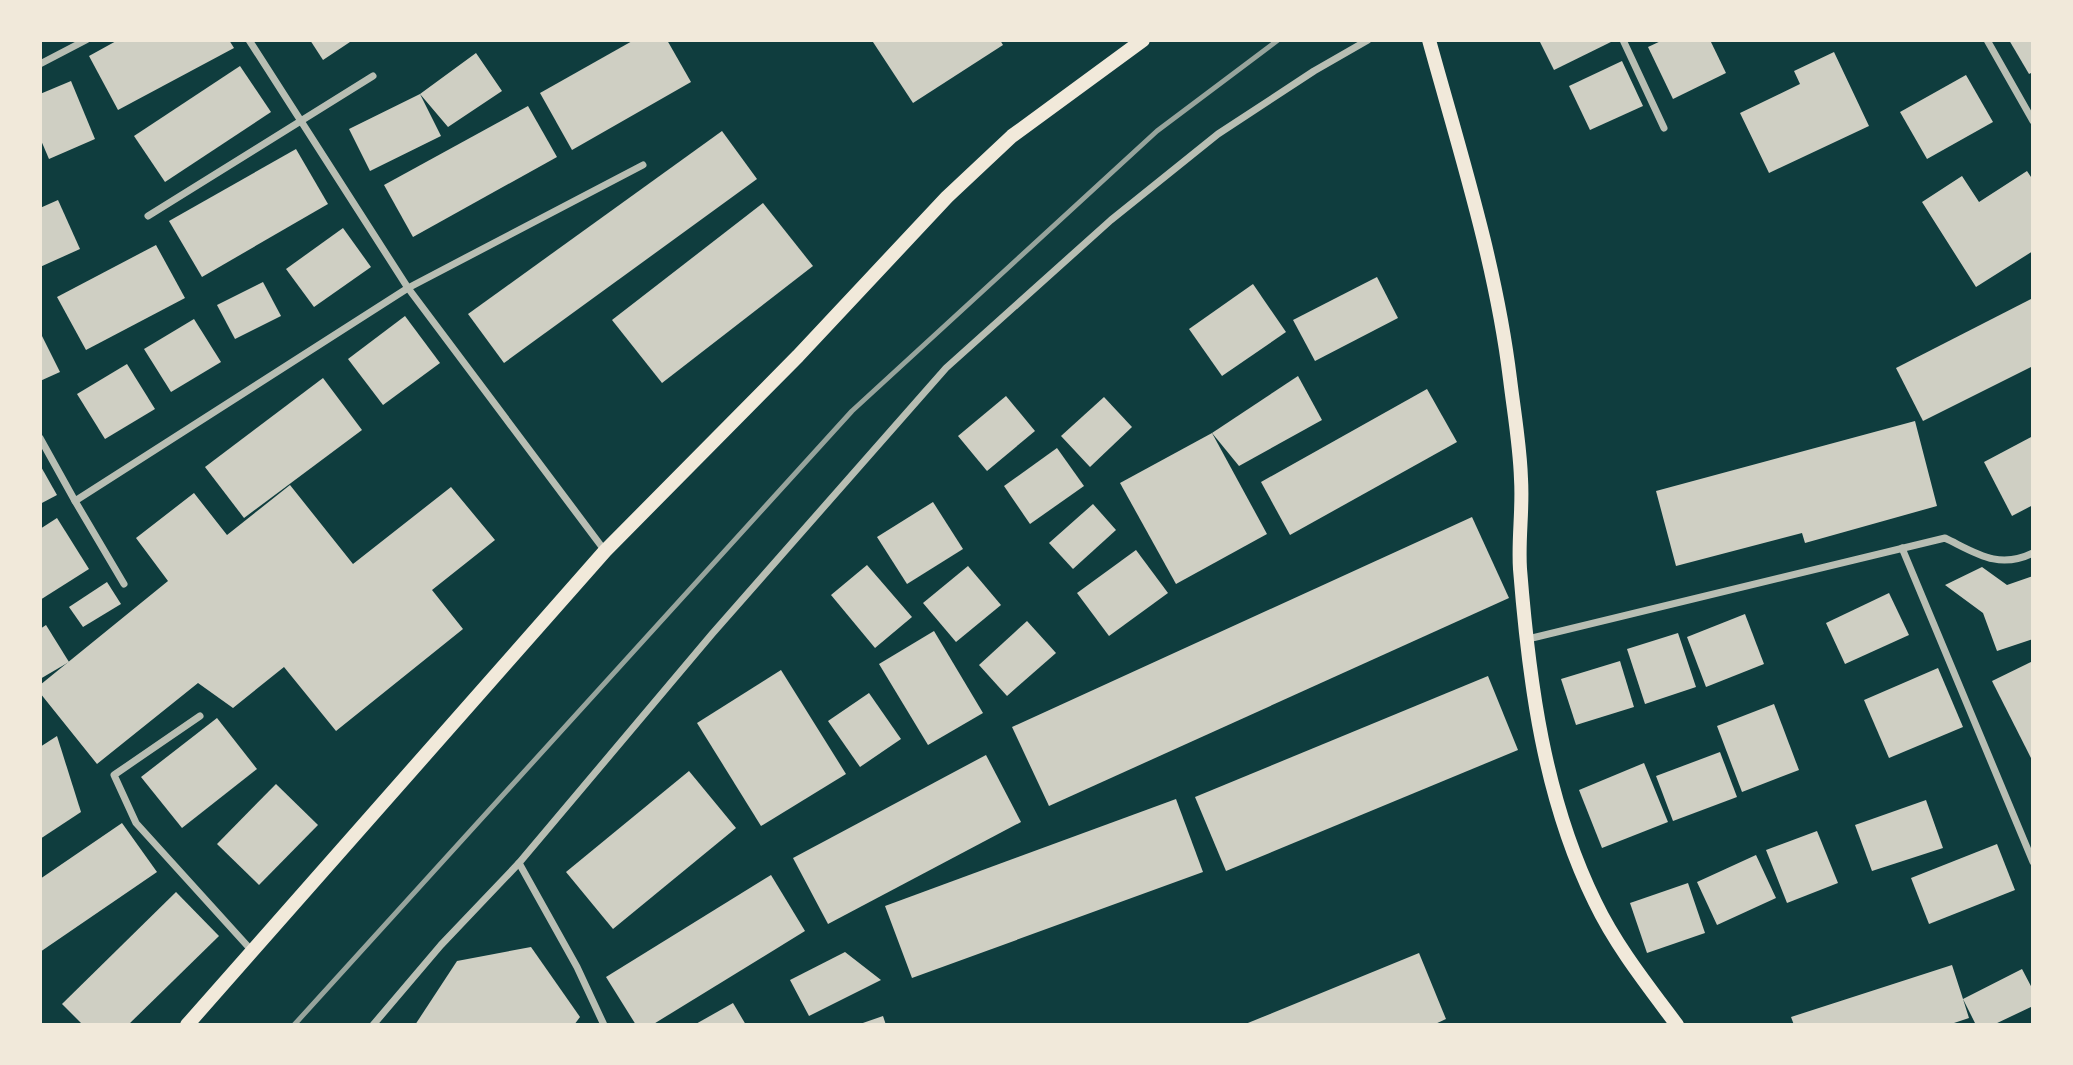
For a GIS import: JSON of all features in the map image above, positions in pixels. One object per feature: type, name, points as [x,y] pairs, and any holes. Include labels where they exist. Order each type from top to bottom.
[{"type":"main road","points":[[187,1025],[605,551],[797,356],[947,197],[1012,136],[1143,40]]},
{"type":"main road","points":[[1429,40],[1493,277],[1510,376],[1521,478],[1520,566],[1544,757],[1565,831],[1595,903],[1636,969],[1677,1025]]},
{"type":"street","points":[[40,64],[86,40]]},
{"type":"street","points":[[249,40],[408,288],[605,551]]},
{"type":"street","points":[[373,1025],[441,945],[519,863],[712,635],[946,368],[1111,220],[1217,134],[1314,71],[1368,40]]},
{"type":"street","points":[[1623,40],[1664,128]]},
{"type":"street","points":[[1987,40],[2033,121]]},
{"type":"street","points":[[148,216],[373,76]]},
{"type":"street","points":[[75,500],[408,288],[643,165]]},
{"type":"street","points":[[40,438],[124,584]]},
{"type":"street","points":[[1528,639],[1945,538],[1993,561],[2019,560],[2033,553]]},
{"type":"street","points":[[1902,548],[2033,862]]},
{"type":"street","points":[[200,716],[114,775],[136,823],[253,952]]},
{"type":"street","points":[[519,863],[577,967],[604,1025]]},
{"type":"building","points":[[118,40],[229,40],[234,48],[118,110],[89,56]]},
{"type":"building","points":[[310,40],[353,40],[323,60]]},
{"type":"building","points":[[634,40],[667,40],[691,82],[572,150],[540,93]]},
{"type":"building","points":[[1000,40],[1003,45],[913,103],[873,42]]},
{"type":"building","points":[[1539,40],[1615,40],[1554,70]]},
{"type":"building","points":[[1663,40],[1710,40],[1726,73],[1673,99],[1648,47]]},
{"type":"building","points":[[2009,40],[2033,40],[2033,72],[2029,74]]},
{"type":"building","points":[[1834,52],[1869,126],[1769,173],[1740,113],[1800,84],[1794,71]]},
{"type":"building","points":[[476,53],[502,91],[448,127],[420,94]]},
{"type":"building","points":[[1622,61],[1643,106],[1590,130],[1569,86]]},
{"type":"building","points":[[240,66],[271,112],[165,182],[134,136]]},
{"type":"building","points":[[1966,75],[1993,122],[1927,159],[1900,112]]},
{"type":"building","points":[[71,81],[95,139],[49,159],[40,138],[40,94]]},
{"type":"building","points":[[420,94],[441,136],[370,171],[349,129]]},
{"type":"building","points":[[528,106],[557,157],[413,237],[384,185]]},
{"type":"building","points":[[722,131],[757,179],[504,363],[468,314]]},
{"type":"building","points":[[296,149],[328,204],[202,277],[169,221]]},
{"type":"building","points":[[2027,171],[2033,180],[2033,251],[1976,287],[1922,202],[1962,176],[1979,202]]},
{"type":"building","points":[[58,200],[80,249],[40,267],[40,208]]},
{"type":"building","points":[[763,203],[813,266],[662,383],[612,320]]},
{"type":"building","points":[[343,228],[371,267],[314,307],[286,269]]},
{"type":"building","points":[[156,245],[185,298],[86,350],[57,297]]},
{"type":"building","points":[[1377,277],[1398,318],[1315,361],[1293,320]]},
{"type":"building","points":[[263,282],[281,316],[235,339],[217,305]]},
{"type":"building","points":[[1253,284],[1286,332],[1222,376],[1189,329]]},
{"type":"building","points":[[2033,298],[2033,366],[1923,421],[1896,368]]},
{"type":"building","points":[[405,316],[440,363],[383,405],[348,359]]},
{"type":"building","points":[[194,319],[221,362],[171,392],[144,349]]},
{"type":"building","points":[[40,332],[60,372],[40,381]]},
{"type":"building","points":[[127,364],[155,409],[105,439],[77,394]]},
{"type":"building","points":[[1298,376],[1322,420],[1239,466],[1212,433]]},
{"type":"building","points":[[323,378],[362,430],[244,518],[205,467]]},
{"type":"building","points":[[1427,389],[1457,442],[1290,535],[1261,482]]},
{"type":"building","points":[[1006,396],[1035,431],[987,471],[958,436]]},
{"type":"building","points":[[1104,397],[1132,427],[1090,467],[1061,436]]},
{"type":"building","points":[[1915,421],[1937,506],[1805,543],[1802,533],[1676,566],[1656,491]]},
{"type":"building","points":[[1212,433],[1267,534],[1176,584],[1120,483]]},
{"type":"building","points":[[2033,436],[2033,505],[2012,516],[1984,462]]},
{"type":"building","points":[[1057,448],[1084,486],[1030,524],[1004,486]]},
{"type":"building","points":[[40,465],[57,495],[40,504]]},
{"type":"building","points":[[290,485],[353,564],[451,487],[495,540],[432,590],[463,629],[336,731],[284,667],[233,708],[198,683],[97,764],[40,693],[40,685],[168,581],[136,538],[194,493],[227,535]]},
{"type":"building","points":[[933,502],[963,549],[907,584],[877,537]]},
{"type":"building","points":[[1093,504],[1116,530],[1073,569],[1049,543]]},
{"type":"building","points":[[1472,517],[1509,598],[1049,806],[1012,727]]},
{"type":"building","points":[[57,518],[89,569],[40,600],[40,529]]},
{"type":"building","points":[[1136,550],[1168,593],[1109,636],[1077,593]]},
{"type":"building","points":[[867,565],[912,617],[875,648],[831,595]]},
{"type":"building","points":[[968,566],[1001,605],[956,642],[923,603]]},
{"type":"building","points":[[1982,567],[2007,585],[2033,576],[2033,639],[1997,651],[1983,613],[1945,585]]},
{"type":"building","points":[[107,582],[121,604],[83,627],[69,607]]},
{"type":"building","points":[[1889,593],[1909,635],[1845,664],[1826,623]]},
{"type":"building","points":[[1745,614],[1764,664],[1706,687],[1687,637]]},
{"type":"building","points":[[1027,621],[1056,653],[1007,696],[979,665]]},
{"type":"building","points":[[46,625],[69,662],[40,679],[40,629]]},
{"type":"building","points":[[934,631],[983,713],[928,745],[879,664]]},
{"type":"building","points":[[1678,633],[1696,687],[1645,704],[1627,649]]},
{"type":"building","points":[[1620,661],[1634,707],[1576,725],[1561,679]]},
{"type":"building","points":[[2033,661],[2033,762],[1992,681]]},
{"type":"building","points":[[1938,668],[1963,727],[1889,758],[1864,700]]},
{"type":"building","points":[[781,670],[846,774],[761,826],[697,723]]},
{"type":"building","points":[[1488,676],[1518,750],[1226,871],[1195,797]]},
{"type":"building","points":[[869,693],[901,739],[860,767],[828,721]]},
{"type":"building","points":[[1774,704],[1799,770],[1742,792],[1717,726]]},
{"type":"building","points":[[217,718],[257,769],[182,828],[141,777]]},
{"type":"building","points":[[57,736],[81,812],[40,839],[40,747]]},
{"type":"building","points":[[1720,752],[1737,797],[1673,821],[1656,776]]},
{"type":"building","points":[[986,755],[1021,822],[828,924],[793,858]]},
{"type":"building","points":[[1644,763],[1668,822],[1602,848],[1579,790]]},
{"type":"building","points":[[689,771],[736,828],[613,929],[566,872]]},
{"type":"building","points":[[276,784],[318,825],[259,885],[217,844]]},
{"type":"building","points":[[1176,799],[1203,872],[912,978],[885,906]]},
{"type":"building","points":[[1926,800],[1943,848],[1872,871],[1855,825]]},
{"type":"building","points":[[122,823],[157,872],[40,952],[40,879]]},
{"type":"building","points":[[1817,831],[1838,883],[1787,903],[1766,850]]},
{"type":"building","points":[[1997,844],[2015,890],[1929,924],[1911,878]]},
{"type":"building","points":[[1756,855],[1776,898],[1717,925],[1697,882]]},
{"type":"building","points":[[771,875],[805,931],[652,1025],[636,1025],[606,977]]},
{"type":"building","points":[[1688,883],[1705,933],[1647,953],[1630,903]]},
{"type":"building","points":[[176,892],[219,936],[128,1025],[83,1025],[62,1004]]},
{"type":"building","points":[[531,947],[580,1017],[574,1025],[415,1025],[457,961]]},
{"type":"building","points":[[845,952],[881,980],[809,1016],[790,980]]},
{"type":"building","points":[[1419,953],[1446,1019],[1433,1025],[1243,1025]]},
{"type":"building","points":[[1952,965],[1969,1018],[1948,1025],[1794,1025],[1791,1017]]},
{"type":"building","points":[[2022,969],[2033,990],[2033,1006],[1993,1025],[1976,1025],[1963,999]]},
{"type":"building","points":[[733,1003],[746,1025],[694,1025]]},
{"type":"building","points":[[883,1016],[886,1025],[860,1025],[860,1024]]},
{"type":"railway","points":[[294,1025],[852,411],[1157,131],[1278,40]]}]
